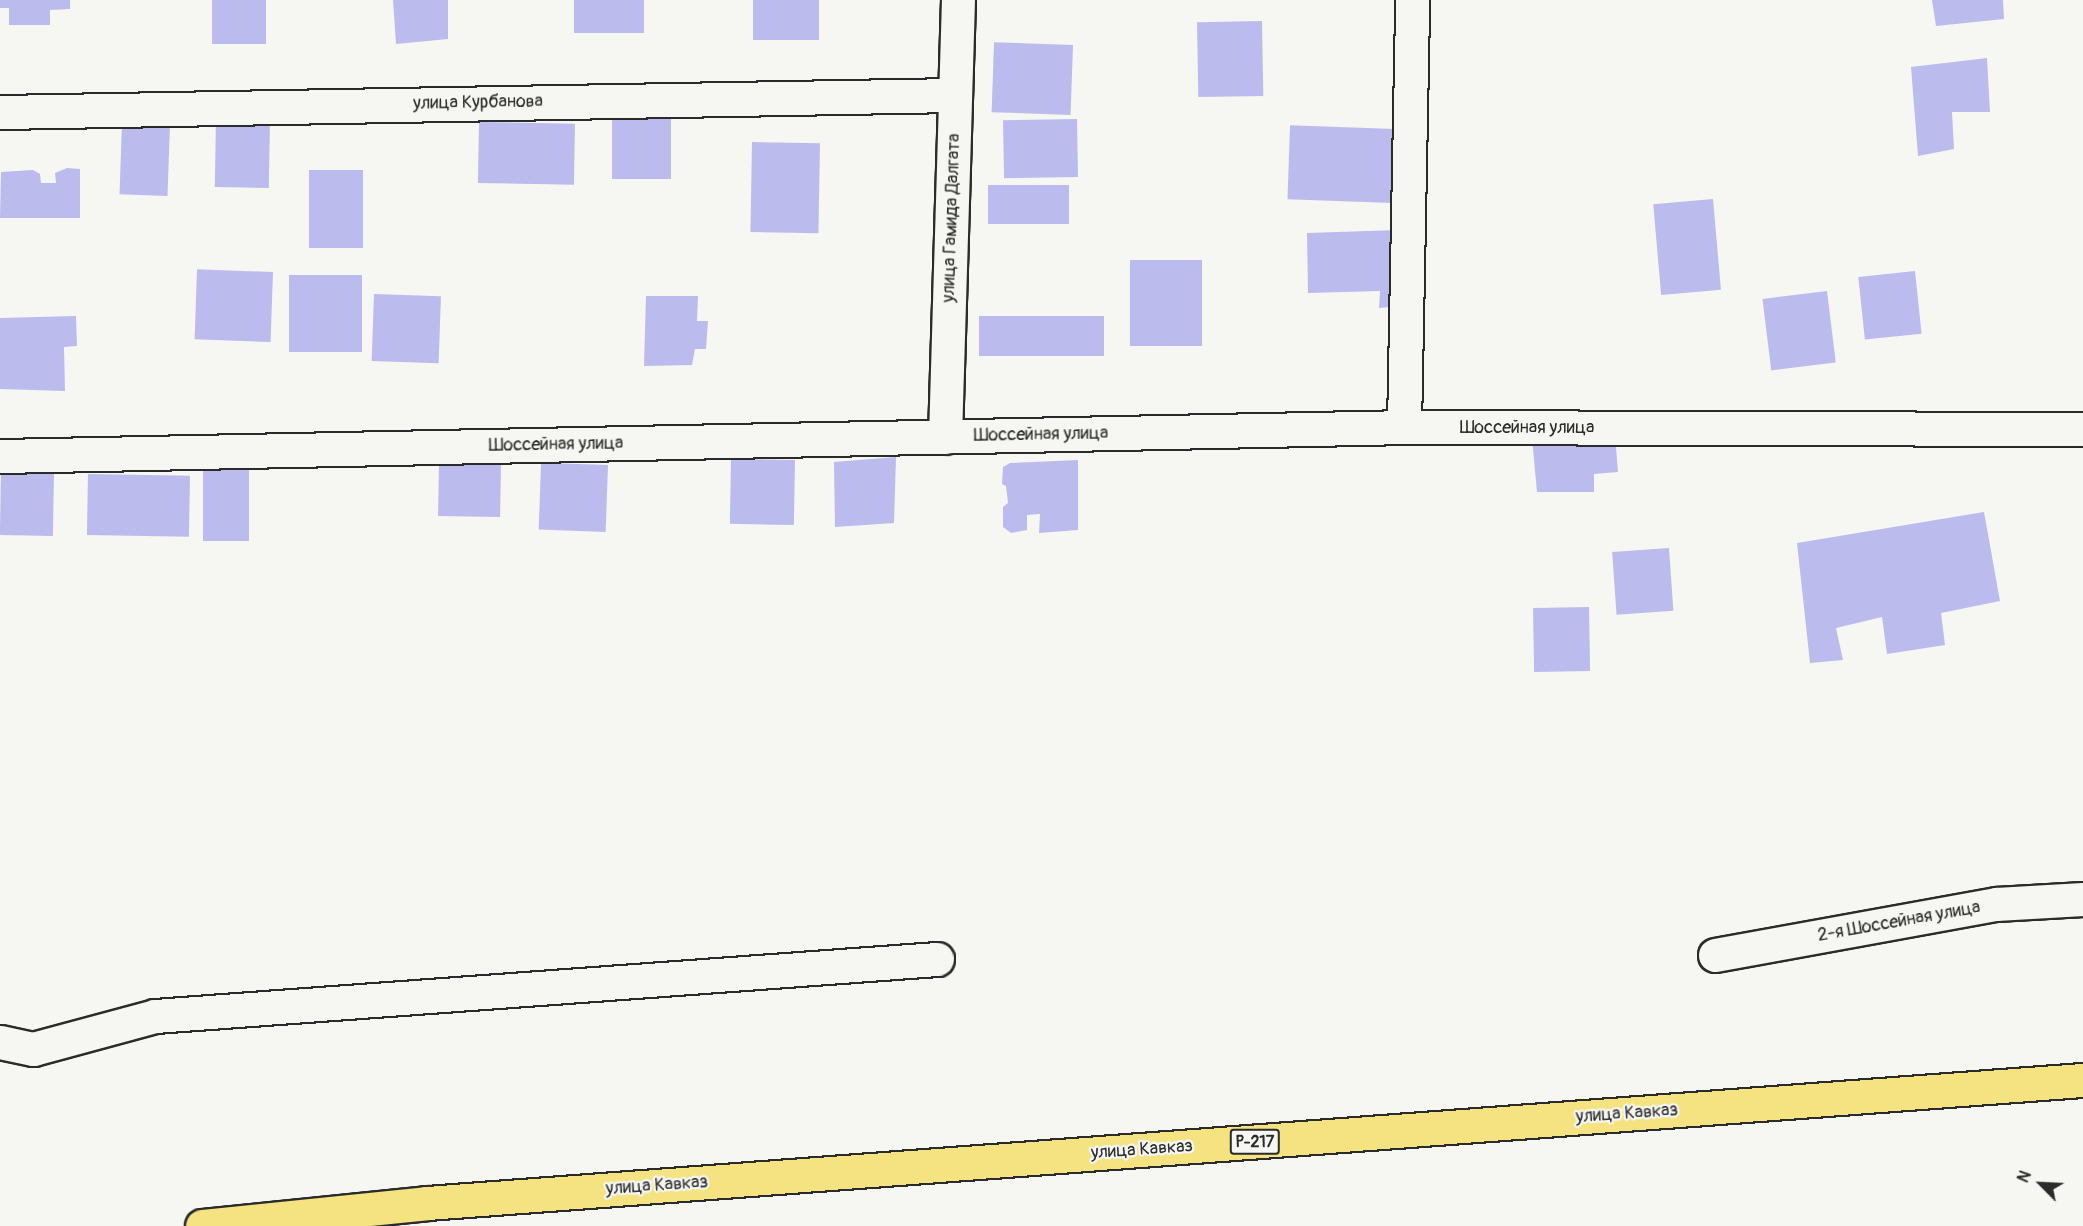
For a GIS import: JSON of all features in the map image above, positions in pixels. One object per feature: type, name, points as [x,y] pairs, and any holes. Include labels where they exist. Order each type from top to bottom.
[{"type":"highway","name":"улица Кавказ","points":[[202,1226],[427,1203],[2083,1080]]},
{"type":"street","name":"улица Гамида Далгата","points":[[945,437],[958,0]]},
{"type":"street","points":[[1404,427],[1412,0]]},
{"type":"street","name":"улица Курбанова","points":[[0,112],[955,95]]},
{"type":"street","name":"Шоссейная улица","points":[[0,456],[1404,427],[2083,429]]},
{"type":"street","name":"2-я Шоссейная улица","points":[[1715,955],[1996,904],[2083,899]]},
{"type":"street","points":[[0,1042],[33,1048],[155,1016],[937,959]]},
{"type":"building","points":[[0,0],[70,0],[70,9],[50,10],[50,25],[9,25],[9,8],[0,8]]},
{"type":"building","points":[[212,0],[266,0],[266,44],[212,44]]},
{"type":"building","points":[[393,0],[448,0],[448,39],[396,44]]},
{"type":"building","points":[[574,0],[644,0],[644,33],[574,33]]},
{"type":"building","points":[[753,0],[819,0],[819,40],[753,40]]},
{"type":"building","points":[[1932,0],[2003,0],[2004,19],[1936,26]]},
{"type":"building","points":[[1262,21],[1263,96],[1198,97],[1197,22]]},
{"type":"building","points":[[994,42],[1073,45],[1071,115],[992,112]]},
{"type":"building","points":[[1987,58],[1990,112],[1952,112],[1954,149],[1918,156],[1911,67]]},
{"type":"building","points":[[216,118],[270,119],[269,188],[215,187]]},
{"type":"building","points":[[612,119],[671,119],[671,179],[612,179]]},
{"type":"building","points":[[1077,119],[1078,177],[1004,178],[1003,120]]},
{"type":"building","points":[[122,122],[170,124],[167,196],[120,194]]},
{"type":"building","points":[[479,122],[575,124],[574,185],[478,183]]},
{"type":"building","points":[[1290,125],[1395,129],[1392,203],[1287,199]]},
{"type":"building","points":[[752,142],[820,143],[818,233],[750,232]]},
{"type":"building","points":[[67,168],[80,169],[80,218],[0,218],[1,172],[33,170],[40,174],[41,183],[56,183],[55,173]]},
{"type":"building","points":[[309,170],[363,170],[363,248],[309,248]]},
{"type":"building","points":[[988,185],[1069,185],[1069,224],[988,224]]},
{"type":"building","points":[[1713,199],[1721,290],[1661,295],[1653,204]]},
{"type":"building","points":[[1399,230],[1399,306],[1379,308],[1380,291],[1308,293],[1307,233]]},
{"type":"building","points":[[1130,260],[1202,260],[1202,346],[1130,346]]},
{"type":"building","points":[[197,269],[273,272],[271,342],[195,339]]},
{"type":"building","points":[[1915,271],[1922,334],[1865,340],[1858,277]]},
{"type":"building","points":[[289,275],[362,275],[362,352],[289,352]]},
{"type":"building","points":[[1827,291],[1836,362],[1771,370],[1762,299]]},
{"type":"building","points":[[374,294],[441,296],[439,363],[372,361]]},
{"type":"building","points":[[646,296],[698,296],[697,321],[708,321],[706,349],[695,349],[692,365],[644,366]]},
{"type":"building","points":[[76,316],[77,346],[64,347],[65,391],[0,389],[0,318]]},
{"type":"building","points":[[979,316],[1104,316],[1104,356],[979,356]]},
{"type":"building","points":[[1615,435],[1618,472],[1594,474],[1594,492],[1537,492],[1532,438]]},
{"type":"building","points":[[896,457],[894,523],[835,527],[834,462]]},
{"type":"building","points":[[731,459],[795,460],[794,525],[730,524]]},
{"type":"building","points":[[1078,460],[1078,530],[1039,533],[1040,514],[1027,515],[1027,530],[1011,533],[1003,527],[1003,507],[1008,503],[1006,486],[1002,484],[1003,467],[1010,463]]},
{"type":"building","points":[[439,462],[501,463],[500,517],[438,516]]},
{"type":"building","points":[[541,463],[608,465],[606,532],[539,530]]},
{"type":"building","points":[[203,466],[249,466],[249,541],[203,541]]},
{"type":"building","points":[[1,471],[54,472],[53,536],[0,535]]},
{"type":"building","points":[[88,474],[190,476],[189,537],[87,535]]},
{"type":"building","points":[[1984,512],[2000,601],[1941,613],[1945,645],[1887,654],[1882,617],[1836,628],[1843,660],[1810,663],[1797,543]]},
{"type":"building","points":[[1669,548],[1673,611],[1617,615],[1612,552]]},
{"type":"building","points":[[1589,607],[1590,671],[1534,672],[1533,608]]}]
